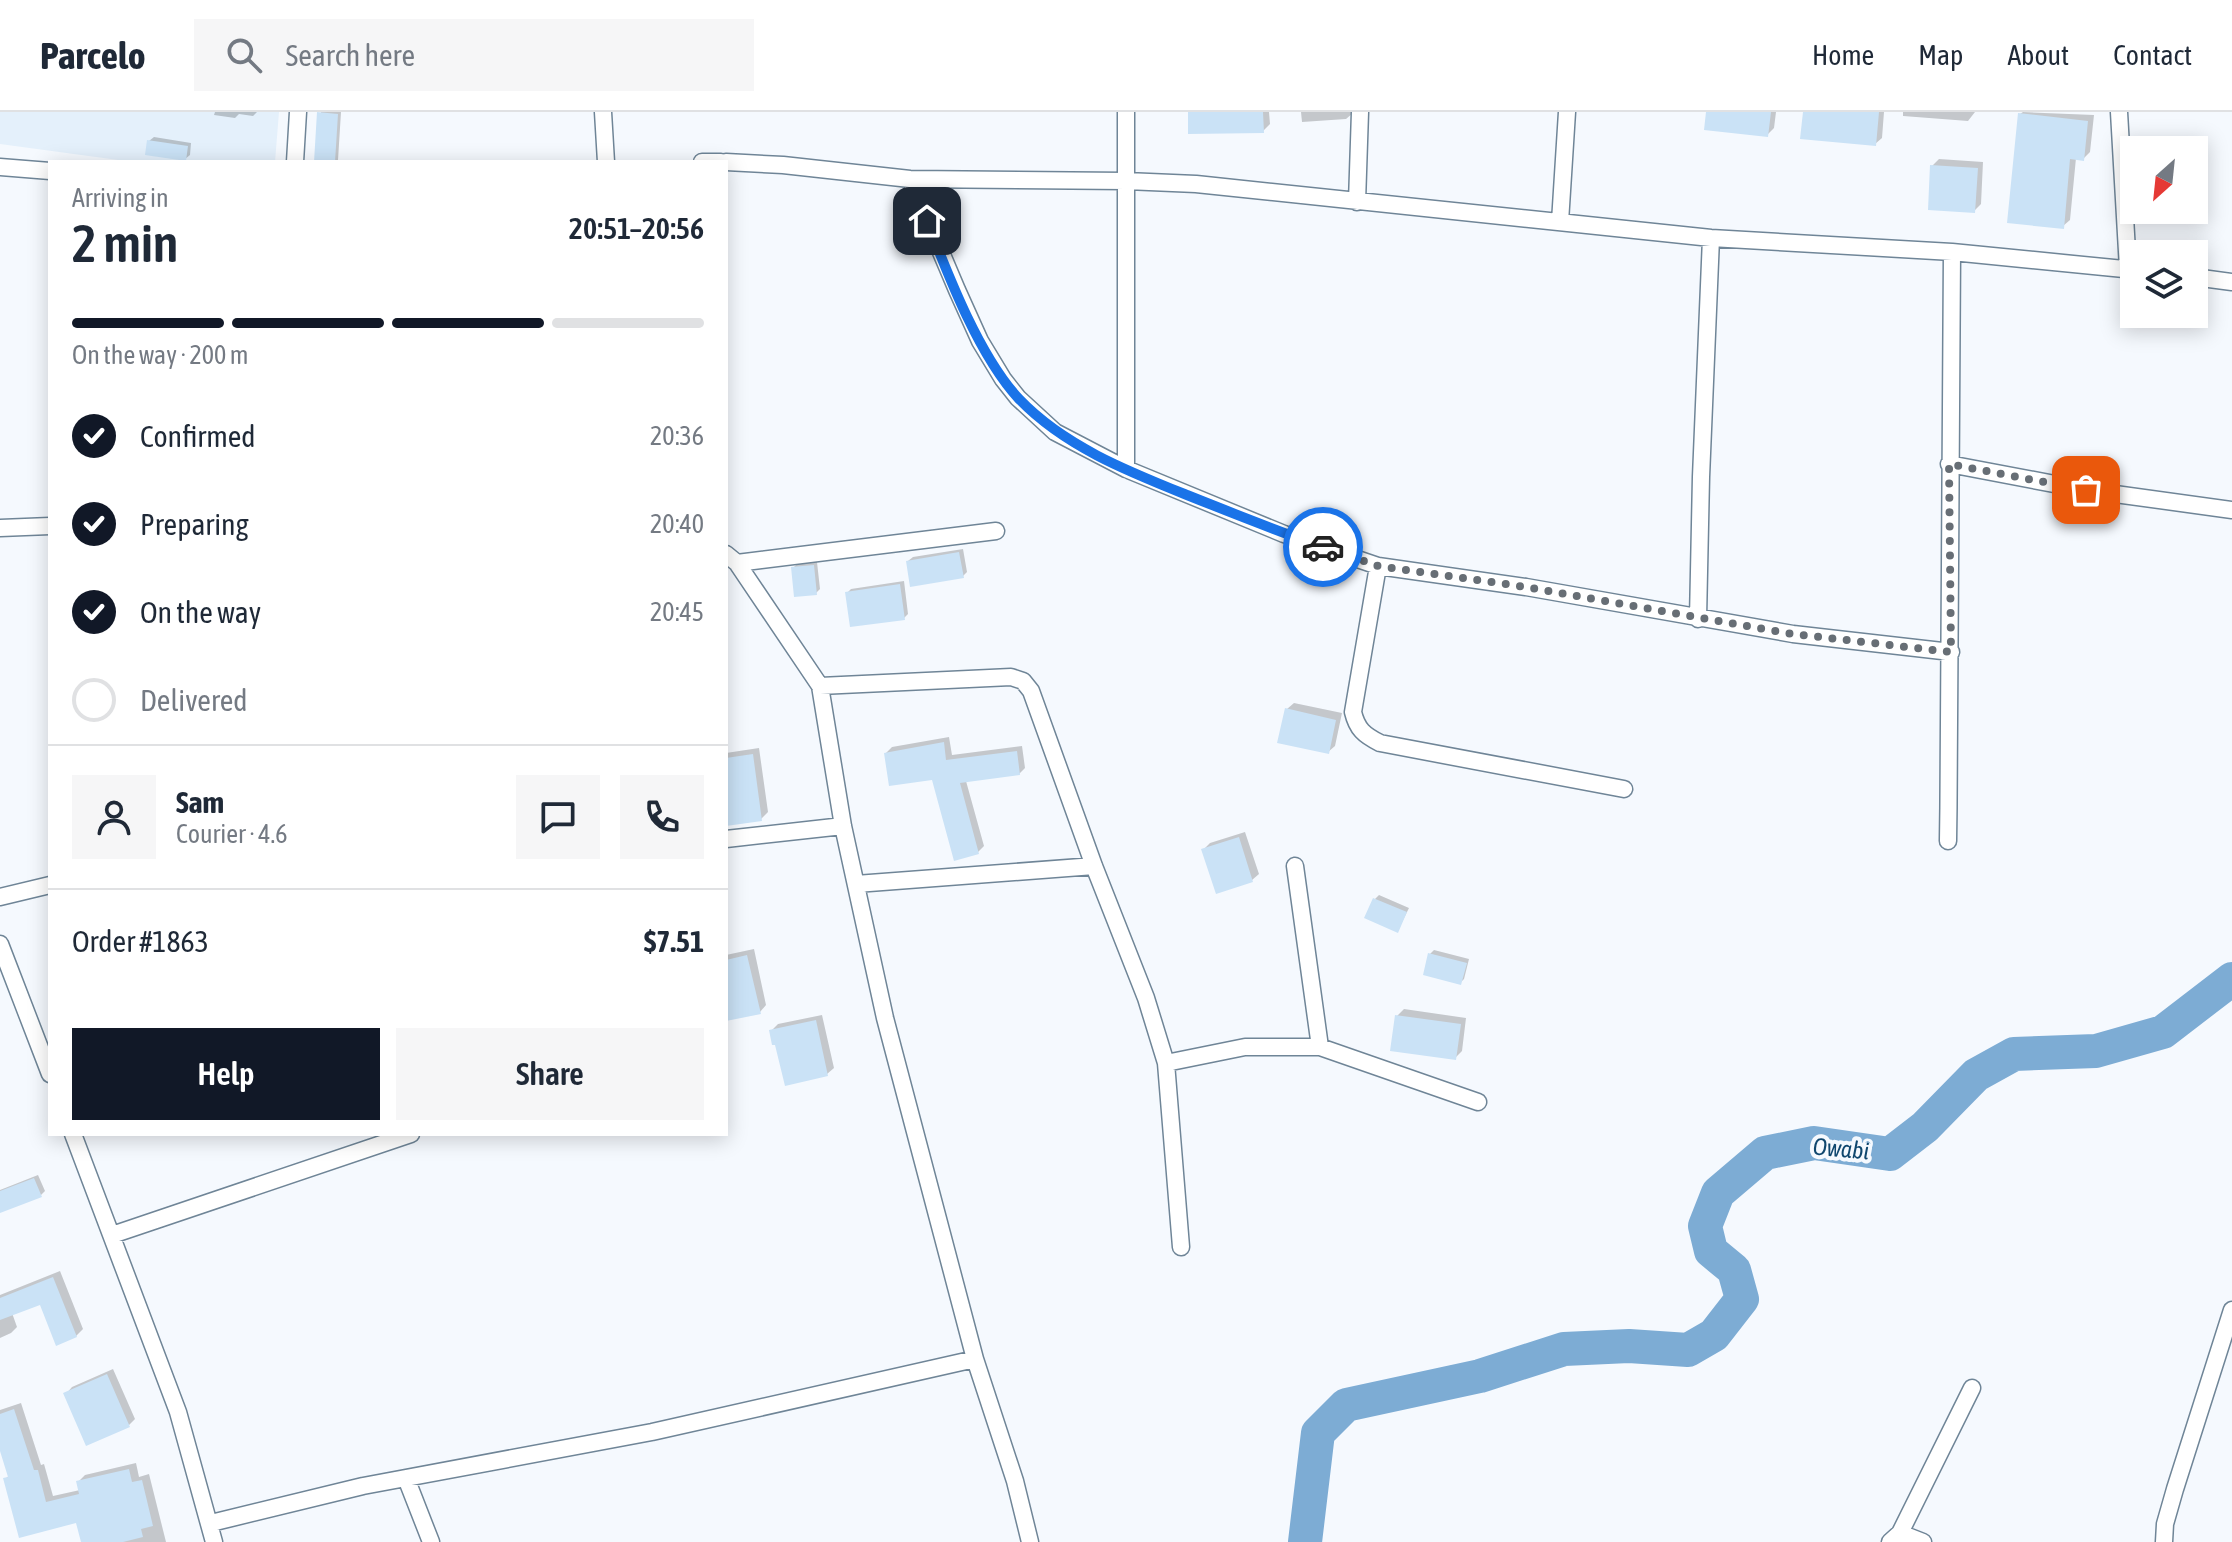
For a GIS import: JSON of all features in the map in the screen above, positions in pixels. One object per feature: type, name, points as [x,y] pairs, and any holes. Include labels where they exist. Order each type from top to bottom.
[{"type":"street","points":[[295,160],[298,112]]},
{"type":"street","points":[[603,112],[606,160]]},
{"type":"street","points":[[1126,112],[1126,469]]},
{"type":"street","points":[[1357,202],[1360,112]]},
{"type":"street","points":[[1560,222],[1567,112]]},
{"type":"street","points":[[2119,112],[2129,240]]},
{"type":"street","points":[[728,162],[910,179],[1196,184],[1711,238],[1952,252],[2120,268]]},
{"type":"street","points":[[0,167],[48,171]]},
{"type":"street","points":[[910,179],[980,341],[1003,379],[1018,398],[1055,432],[1126,469],[1284,534],[1378,566],[1526,587],[1793,634],[1951,652]]},
{"type":"street","points":[[1698,619],[1711,238]]},
{"type":"street","points":[[1948,841],[1952,252]]},
{"type":"street","points":[[2208,279],[2232,282]]},
{"type":"street","points":[[1949,464],[2086,490],[2232,510]]},
{"type":"street","points":[[0,528],[48,526]]},
{"type":"street","points":[[996,531],[731,558],[820,686],[843,826],[885,1018],[975,1359],[1015,1481],[1030,1542]]},
{"type":"street","points":[[1378,566],[1353,712],[1361,732],[1380,743],[1624,789]]},
{"type":"street","points":[[820,686],[1011,677],[1023,681],[1031,691],[1146,998],[1166,1063],[1181,1247]]},
{"type":"street","points":[[728,839],[843,826]]},
{"type":"street","points":[[856,884],[1094,866]]},
{"type":"street","points":[[1295,866],[1320,1047]]},
{"type":"street","points":[[0,897],[48,885]]},
{"type":"street","points":[[0,944],[48,1069]]},
{"type":"street","points":[[1166,1063],[1245,1047],[1320,1047],[1478,1102]]},
{"type":"street","points":[[74,1136],[178,1412],[214,1542]]},
{"type":"street","points":[[112,1235],[405,1136]]},
{"type":"street","points":[[2164,1542],[2165,1524],[2175,1489],[2232,1310]]},
{"type":"street","points":[[211,1523],[406,1478],[652,1432],[975,1359]]},
{"type":"street","points":[[1923,1542],[1895,1538],[1972,1388]]},
{"type":"street","points":[[406,1478],[431,1542]]},
{"type":"shaded area","points":[[0,112],[279,112],[275,160],[118,160],[0,144]]},
{"type":"building","points":[[317,112],[338,114],[335,160],[314,160]]},
{"type":"building","points":[[1188,112],[1263,112],[1264,133],[1188,134]]},
{"type":"building","points":[[1706,112],[1771,112],[1768,137],[1704,130]]},
{"type":"building","points":[[1803,112],[1879,112],[1876,146],[1800,139]]},
{"type":"building","points":[[2018,113],[2088,121],[2084,161],[2070,159],[2064,229],[2007,223]]},
{"type":"building","points":[[147,140],[188,146],[186,160],[145,155]]},
{"type":"building","points":[[1930,165],[1978,168],[1975,213],[1928,210]]},
{"type":"building","points":[[959,552],[964,578],[910,587],[906,561]]},
{"type":"building","points":[[814,565],[817,595],[794,597],[791,567]]},
{"type":"building","points":[[900,584],[905,620],[850,627],[845,592]]},
{"type":"building","points":[[1285,708],[1336,720],[1329,754],[1277,743]]},
{"type":"building","points":[[944,742],[946,760],[1017,751],[1020,775],[960,783],[979,854],[954,861],[932,780],[889,786],[884,753]]},
{"type":"building","points":[[753,754],[762,821],[728,826],[728,758]]},
{"type":"building","points":[[1239,837],[1253,882],[1216,894],[1201,849]]},
{"type":"building","points":[[1373,898],[1407,912],[1398,933],[1364,918]]},
{"type":"building","points":[[1428,953],[1467,963],[1461,985],[1423,975]]},
{"type":"building","points":[[747,955],[761,1014],[728,1021],[728,960]]},
{"type":"building","points":[[1395,1015],[1461,1024],[1456,1060],[1390,1051]]},
{"type":"building","points":[[816,1020],[828,1076],[785,1086],[769,1030]]},
{"type":"building","points":[[34,1178],[42,1197],[0,1213],[0,1191]]},
{"type":"building","points":[[53,1277],[77,1337],[56,1346],[40,1305],[0,1320],[0,1298]]},
{"type":"building","points":[[107,1374],[130,1427],[86,1446],[63,1393]]},
{"type":"building","points":[[14,1409],[34,1470],[38,1470],[46,1502],[79,1494],[76,1481],[129,1469],[132,1482],[142,1480],[153,1526],[141,1529],[143,1537],[123,1542],[81,1542],[76,1523],[19,1538],[3,1478],[8,1477],[0,1451],[0,1414]]},
{"type":"waterway","name":"Owabi","points":[[1305,1542],[1318,1433],[1346,1405],[1480,1376],[1564,1349],[1629,1346],[1688,1350],[1714,1335],[1742,1299],[1734,1270],[1711,1251],[1705,1226],[1718,1193],[1765,1153],[1814,1143],[1890,1154],[1925,1127],[1976,1075],[2014,1054],[2096,1051],[2163,1032],[2232,979]]},
{"type":"way so far","points":[[1323,547],[1378,566],[1526,587],[1793,634],[1951,652],[1949,464],[2086,490]]},
{"type":"route","points":[[927,221],[980,341],[1003,379],[1018,398],[1055,432],[1126,469],[1323,547]]}]
